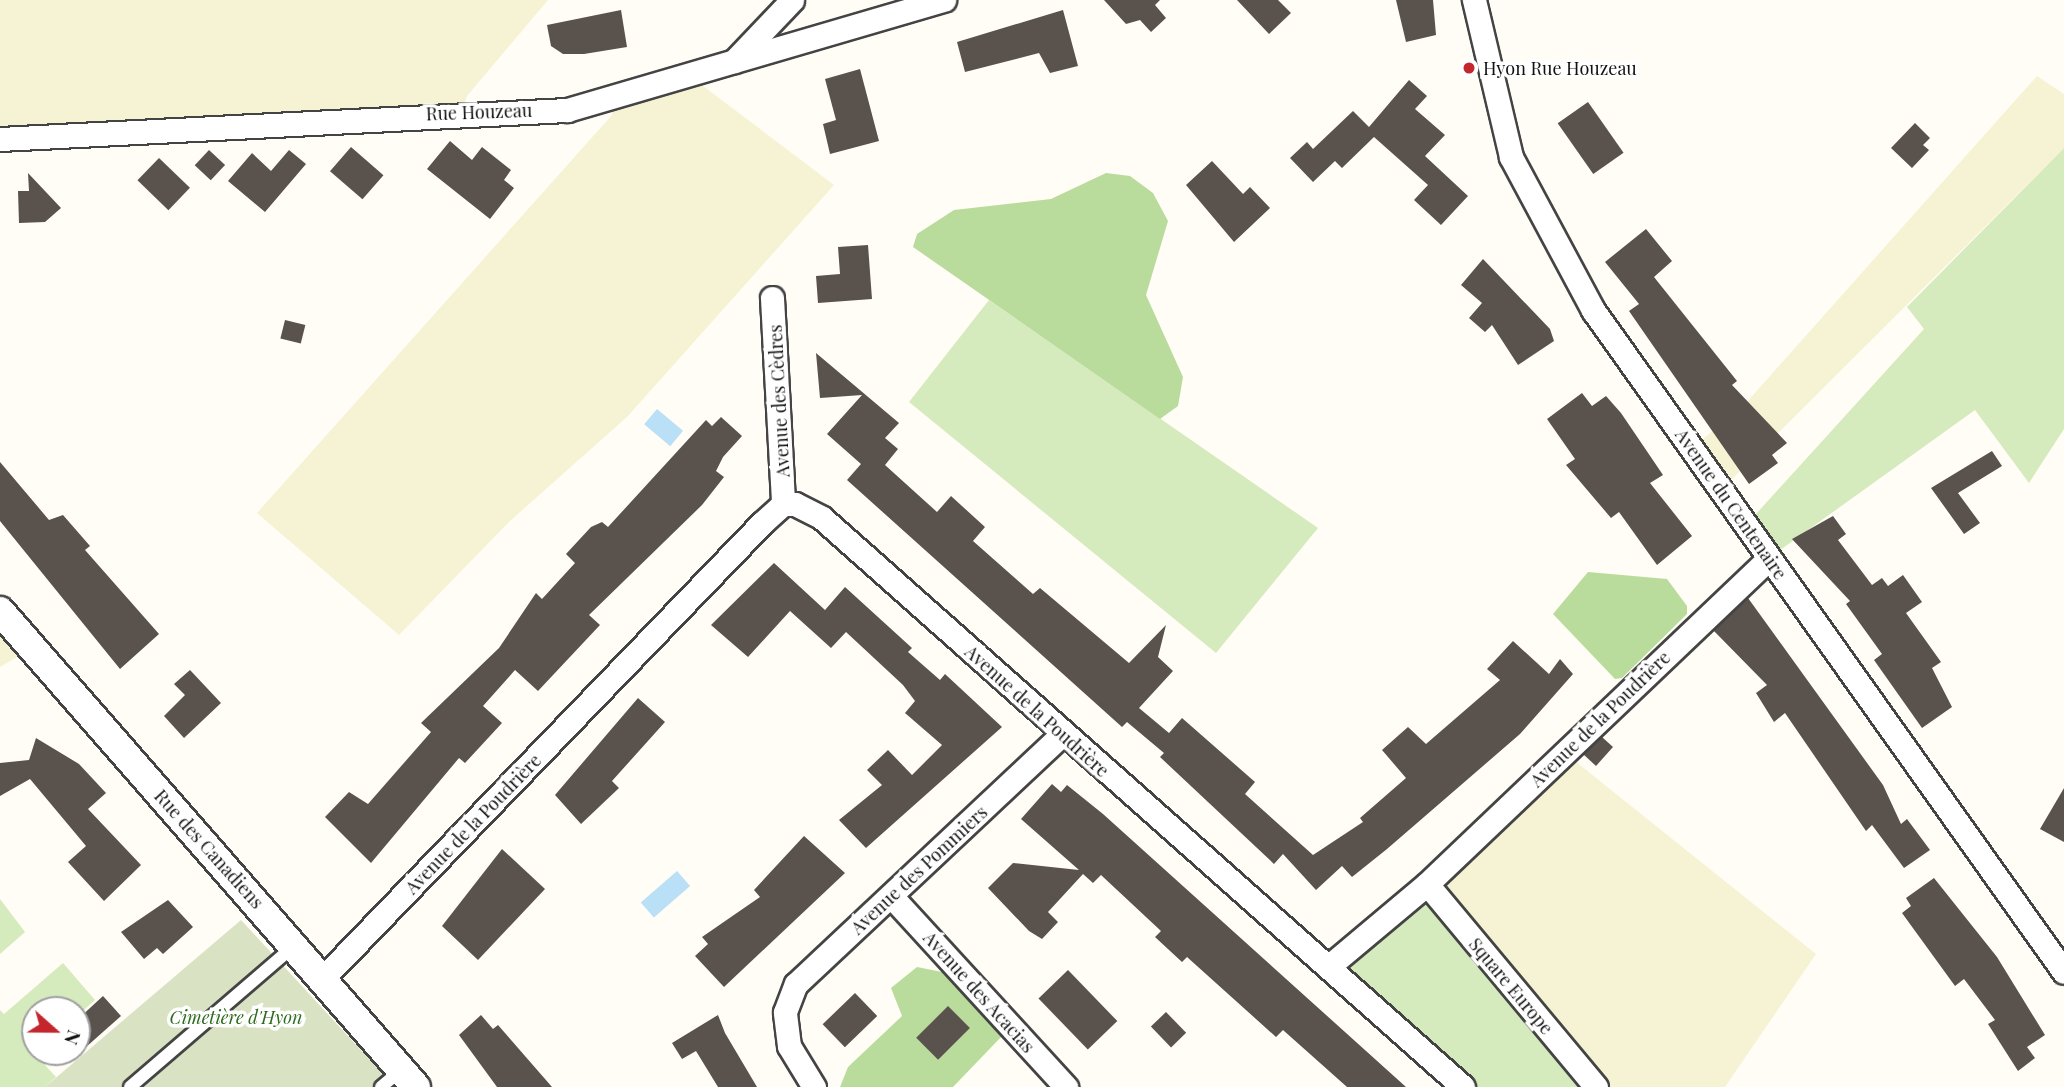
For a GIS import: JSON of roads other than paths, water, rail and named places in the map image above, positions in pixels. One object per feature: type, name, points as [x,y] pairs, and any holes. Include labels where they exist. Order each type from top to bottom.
[{"type":"street","points":[[732,63],[792,0]]},
{"type":"street","name":"Rue Houzeau","points":[[0,139],[567,110],[944,0]]},
{"type":"street","name":"Avenue du Centenaire","points":[[1474,0],[1511,157],[1529,198],[1593,310],[2064,972]]},
{"type":"street","name":"Avenue des Cèdres","points":[[772,298],[783,504]]},
{"type":"street","name":"Avenue de la Poudrière","points":[[325,976],[783,504],[822,518],[1062,734],[1328,967],[1427,884],[1769,558]]},
{"type":"street","name":"Rue des Canadiens","points":[[0,611],[325,976],[400,1081]]},
{"type":"street","name":"Avenue des Pommiers","points":[[814,1087],[789,1046],[785,1012],[796,984],[892,897],[1062,734]]},
{"type":"street","name":"Square Europe","points":[[1427,884],[1596,1087]]},
{"type":"street","name":"Avenue des Acacias","points":[[892,897],[1066,1087]]},
{"type":"street","points":[[1328,967],[1463,1087]]},
{"type":"lane","points":[[130,1087],[296,944]]},
{"type":"water","points":[[657,409],[683,431],[670,446],[644,424]]},
{"type":"water","points":[[677,871],[690,886],[654,918],[641,902]]},
{"type":"place","name":"Hyon Rue Houzeau","points":[[1469,68]]},
{"type":"park label","name":"Cimetière d'Hyon","points":[[236,1017]]}]
